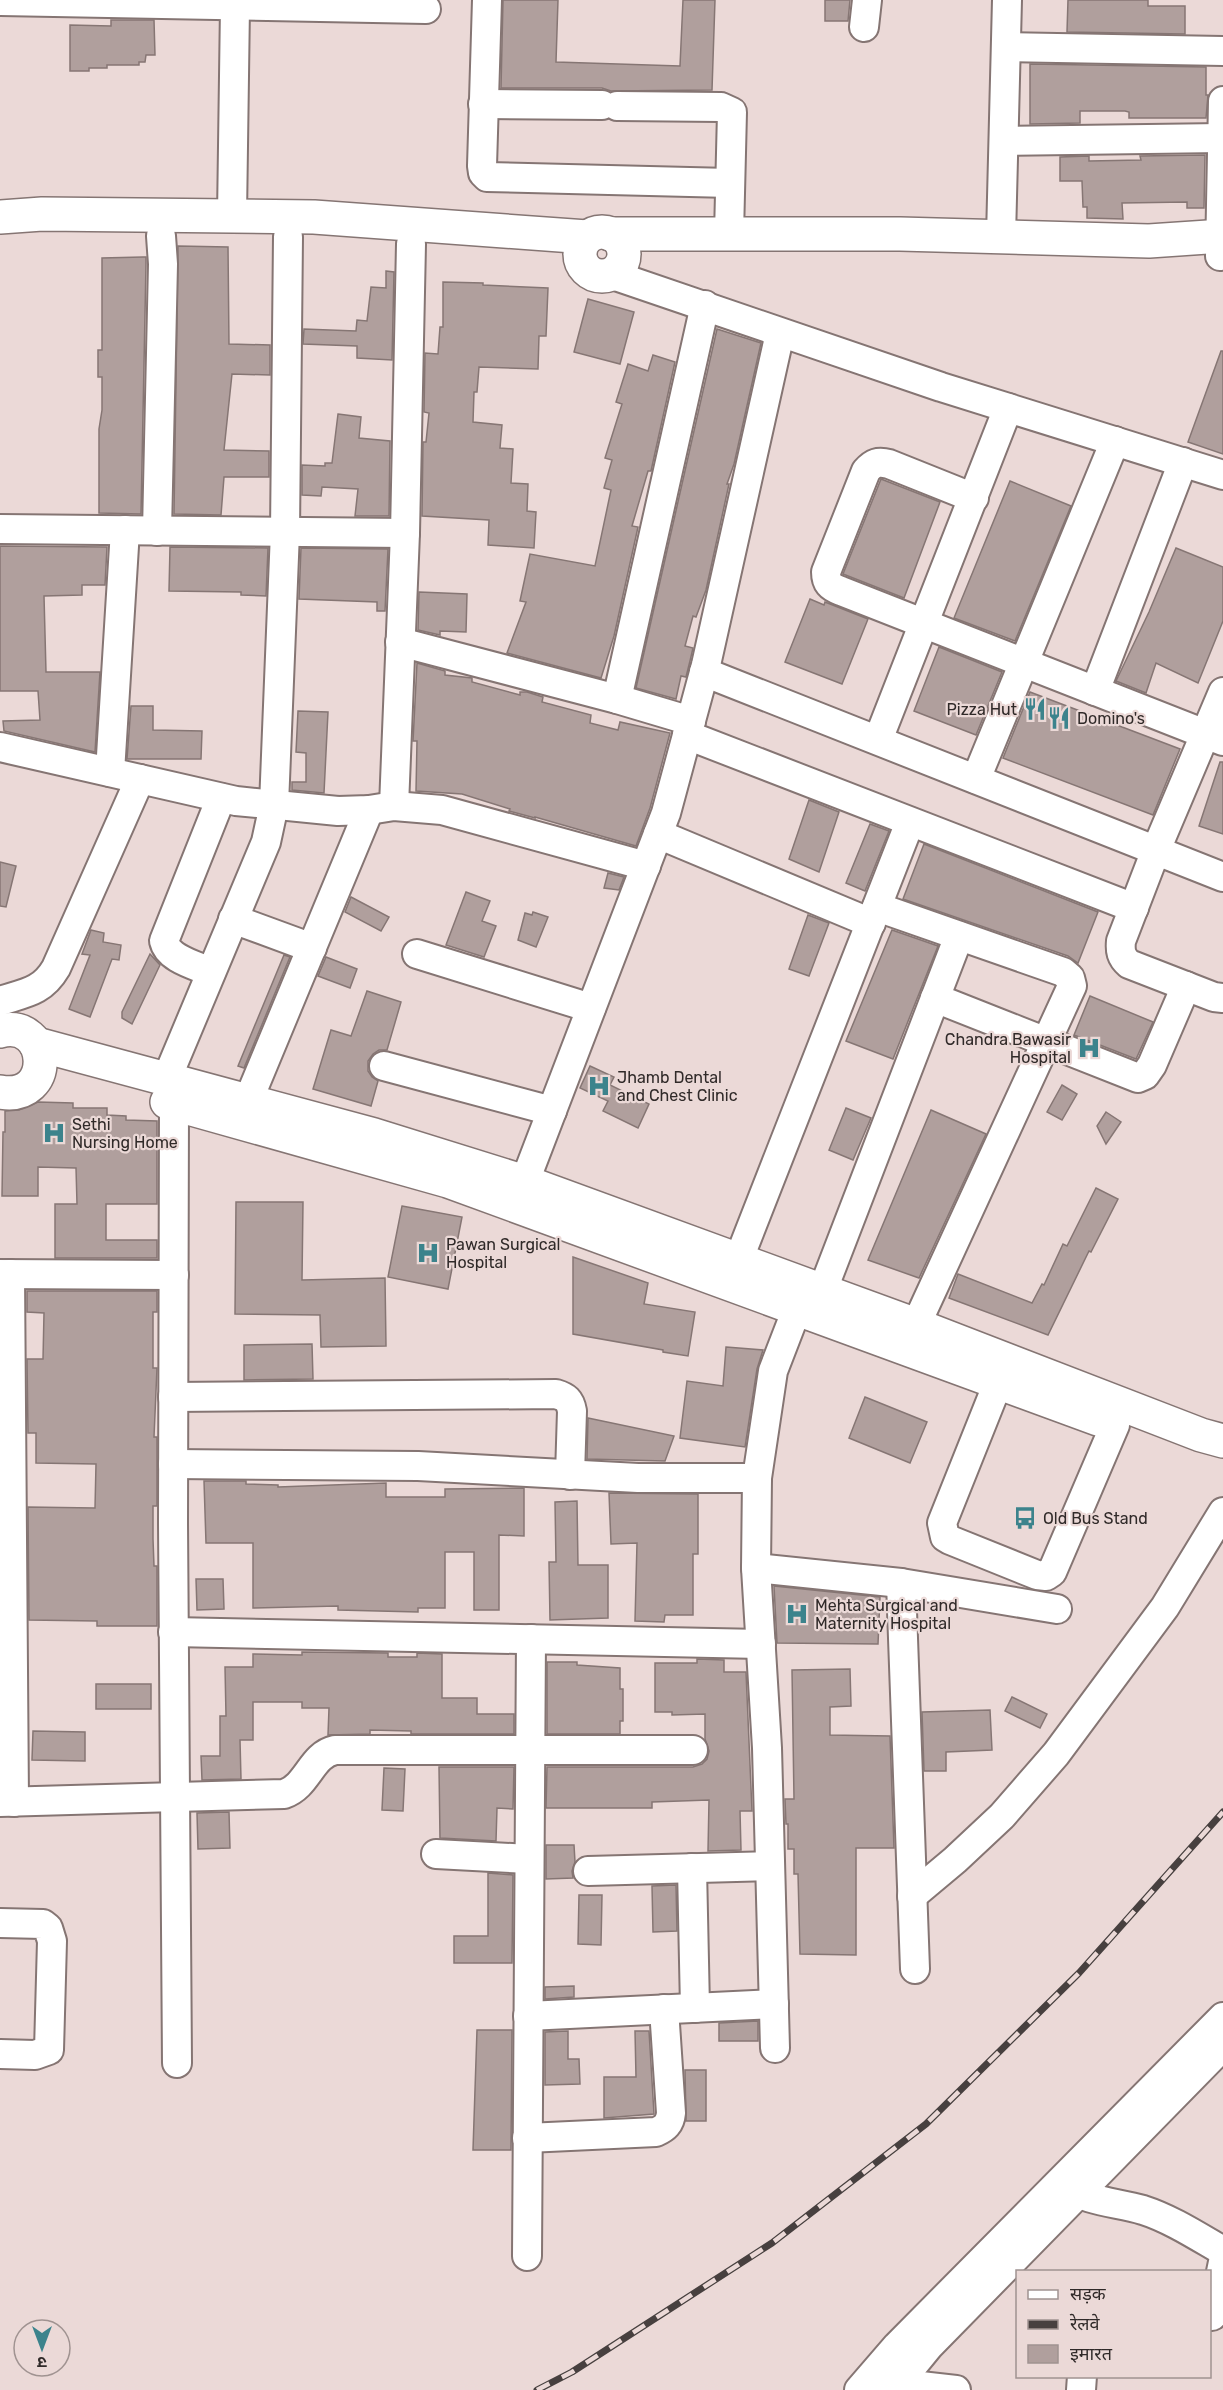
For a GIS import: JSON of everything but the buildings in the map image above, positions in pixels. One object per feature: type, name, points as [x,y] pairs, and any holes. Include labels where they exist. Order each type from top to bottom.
[{"type":"main road","points":[[0,217],[42,214],[314,218],[602,250],[729,234],[1001,237],[1149,241],[1221,246]]},
{"type":"main road","points":[[0,237],[288,237],[411,244],[602,250],[1180,259],[1221,246]]},
{"type":"main road","points":[[0,1092],[15,1093],[26,1088],[36,1078],[38,1056],[30,1037],[1,1021]]},
{"type":"main road","points":[[38,1056],[171,1091],[448,1181],[520,1194],[738,1261],[808,1295],[916,1325],[1003,1371],[1115,1425],[1223,1466]]},
{"type":"main road","points":[[171,1091],[248,1101],[374,1135],[520,1194],[808,1295],[1003,1371],[1201,1436],[1223,1441]]},
{"type":"street","points":[[487,0],[482,166],[483,173],[487,177],[730,183]]},
{"type":"street","points":[[1001,237],[1007,0]]},
{"type":"street","points":[[0,2],[163,2],[235,6],[334,4],[426,9]]},
{"type":"street","points":[[232,216],[235,6]]},
{"type":"street","points":[[1006,47],[1223,51]]},
{"type":"street","points":[[1221,246],[1223,101]]},
{"type":"street","points":[[483,104],[728,108],[733,118],[729,234]]},
{"type":"street","points":[[1004,141],[1222,138]]},
{"type":"street","points":[[157,531],[163,275],[161,236]]},
{"type":"street","points":[[177,2063],[173,1632],[174,1275],[171,1091],[211,972],[266,842],[274,805],[285,532],[288,237]]},
{"type":"street","points":[[248,1101],[312,948],[382,808],[400,642],[405,533],[411,244]]},
{"type":"street","points":[[602,250],[648,289],[705,305],[780,333],[1008,408],[1223,475]]},
{"type":"street","points":[[617,699],[705,305]]},
{"type":"street","points":[[520,1194],[666,813],[704,672],[780,333]]},
{"type":"street","points":[[878,741],[1008,408]]},
{"type":"street","points":[[976,779],[1115,441]]},
{"type":"street","points":[[974,498],[889,464],[881,462],[872,464],[866,471],[826,572],[826,580],[832,587],[925,625],[1214,737]]},
{"type":"street","points":[[1095,691],[1183,462]]},
{"type":"street","points":[[0,529],[405,533]]},
{"type":"street","points":[[110,772],[125,530]]},
{"type":"street","points":[[400,642],[617,699],[910,822],[1134,908]]},
{"type":"street","points":[[704,672],[1223,877]]},
{"type":"street","points":[[1223,692],[1214,737],[1156,850],[1121,941],[1120,951],[1123,959],[1129,964],[1214,997],[1223,998]]},
{"type":"street","points":[[0,747],[221,798],[338,811],[382,808],[442,810],[646,866]]},
{"type":"street","points":[[1,1021],[49,981],[56,969],[140,779]]},
{"type":"street","points":[[211,972],[171,954],[166,949],[164,941],[221,798]]},
{"type":"street","points":[[738,1261],[910,822]]},
{"type":"street","points":[[658,834],[874,915],[959,936],[1062,972],[1070,978],[1070,994],[916,1325]]},
{"type":"street","points":[[233,919],[312,948]]},
{"type":"street","points":[[775,2048],[767,1748],[756,1568],[757,1478],[773,1371],[808,1295],[935,998],[959,936]]},
{"type":"street","points":[[417,954],[591,1008]]},
{"type":"street","points":[[935,998],[1138,1078],[1145,1075],[1152,1065],[1186,986]]},
{"type":"street","points":[[384,1066],[552,1112]]},
{"type":"street","points":[[174,1275],[5,1274],[7,1802],[284,1794],[301,1784],[320,1757],[335,1750],[693,1750]]},
{"type":"street","points":[[1003,1371],[942,1523],[945,1537],[950,1540],[1037,1575],[1046,1576],[1052,1572],[1115,1425]]},
{"type":"street","points":[[173,1397],[556,1394],[565,1397],[572,1411],[570,1475]]},
{"type":"street","points":[[173,1464],[418,1466],[638,1478],[757,1478]]},
{"type":"street","points":[[912,1896],[1002,1816],[1056,1754],[1165,1607],[1223,1512]]},
{"type":"street","points":[[756,1568],[901,1583],[1057,1609]]},
{"type":"street","points":[[901,1583],[915,1969]]},
{"type":"street","points":[[173,1632],[761,1644]]},
{"type":"street","points":[[527,2256],[531,1639]]},
{"type":"street","points":[[436,1854],[529,1859]]},
{"type":"street","points":[[588,1871],[770,1866]]},
{"type":"street","points":[[692,1868],[694,2008]]},
{"type":"street","points":[[0,1923],[43,1924],[48,1928],[52,1941],[49,2050],[35,2055],[0,2054]]},
{"type":"street","points":[[528,2016],[774,2004]]},
{"type":"street","points":[[527,2138],[656,2132],[665,2128],[670,2121],[671,2113],[664,2009]]},
{"type":"street","points":[[879,2386],[929,2346],[1223,2017]]},
{"type":"street","points":[[1068,2188],[1223,2046]]},
{"type":"street","points":[[1068,2188],[1102,2203],[1144,2211],[1172,2222],[1223,2251]]},
{"type":"street","points":[[1215,2316],[1223,2262]]},
{"type":"street","points":[[879,2386],[956,2390]]},
{"type":"railway","points":[[537,2390],[572,2372],[772,2243],[926,2124],[1079,1973],[1223,1812]]},
{"type":"place","name":"Pizza Hut","points":[[1035,709]]},
{"type":"place","name":"Domino's","points":[[1059,718]]},
{"type":"place","name":"Chandra Bawasir Hospital","points":[[1089,1048]]},
{"type":"place","name":"Jhamb Dental and Chest Clinic","points":[[599,1086]]},
{"type":"place","name":"Sethi Nursing Home","points":[[54,1133]]},
{"type":"place","name":"Pawan Surgical Hospital","points":[[428,1253]]},
{"type":"place","name":"Old Bus Stand","points":[[1025,1518]]},
{"type":"place","name":"Mehta Surgical and Maternity Hospital","points":[[797,1614]]}]
